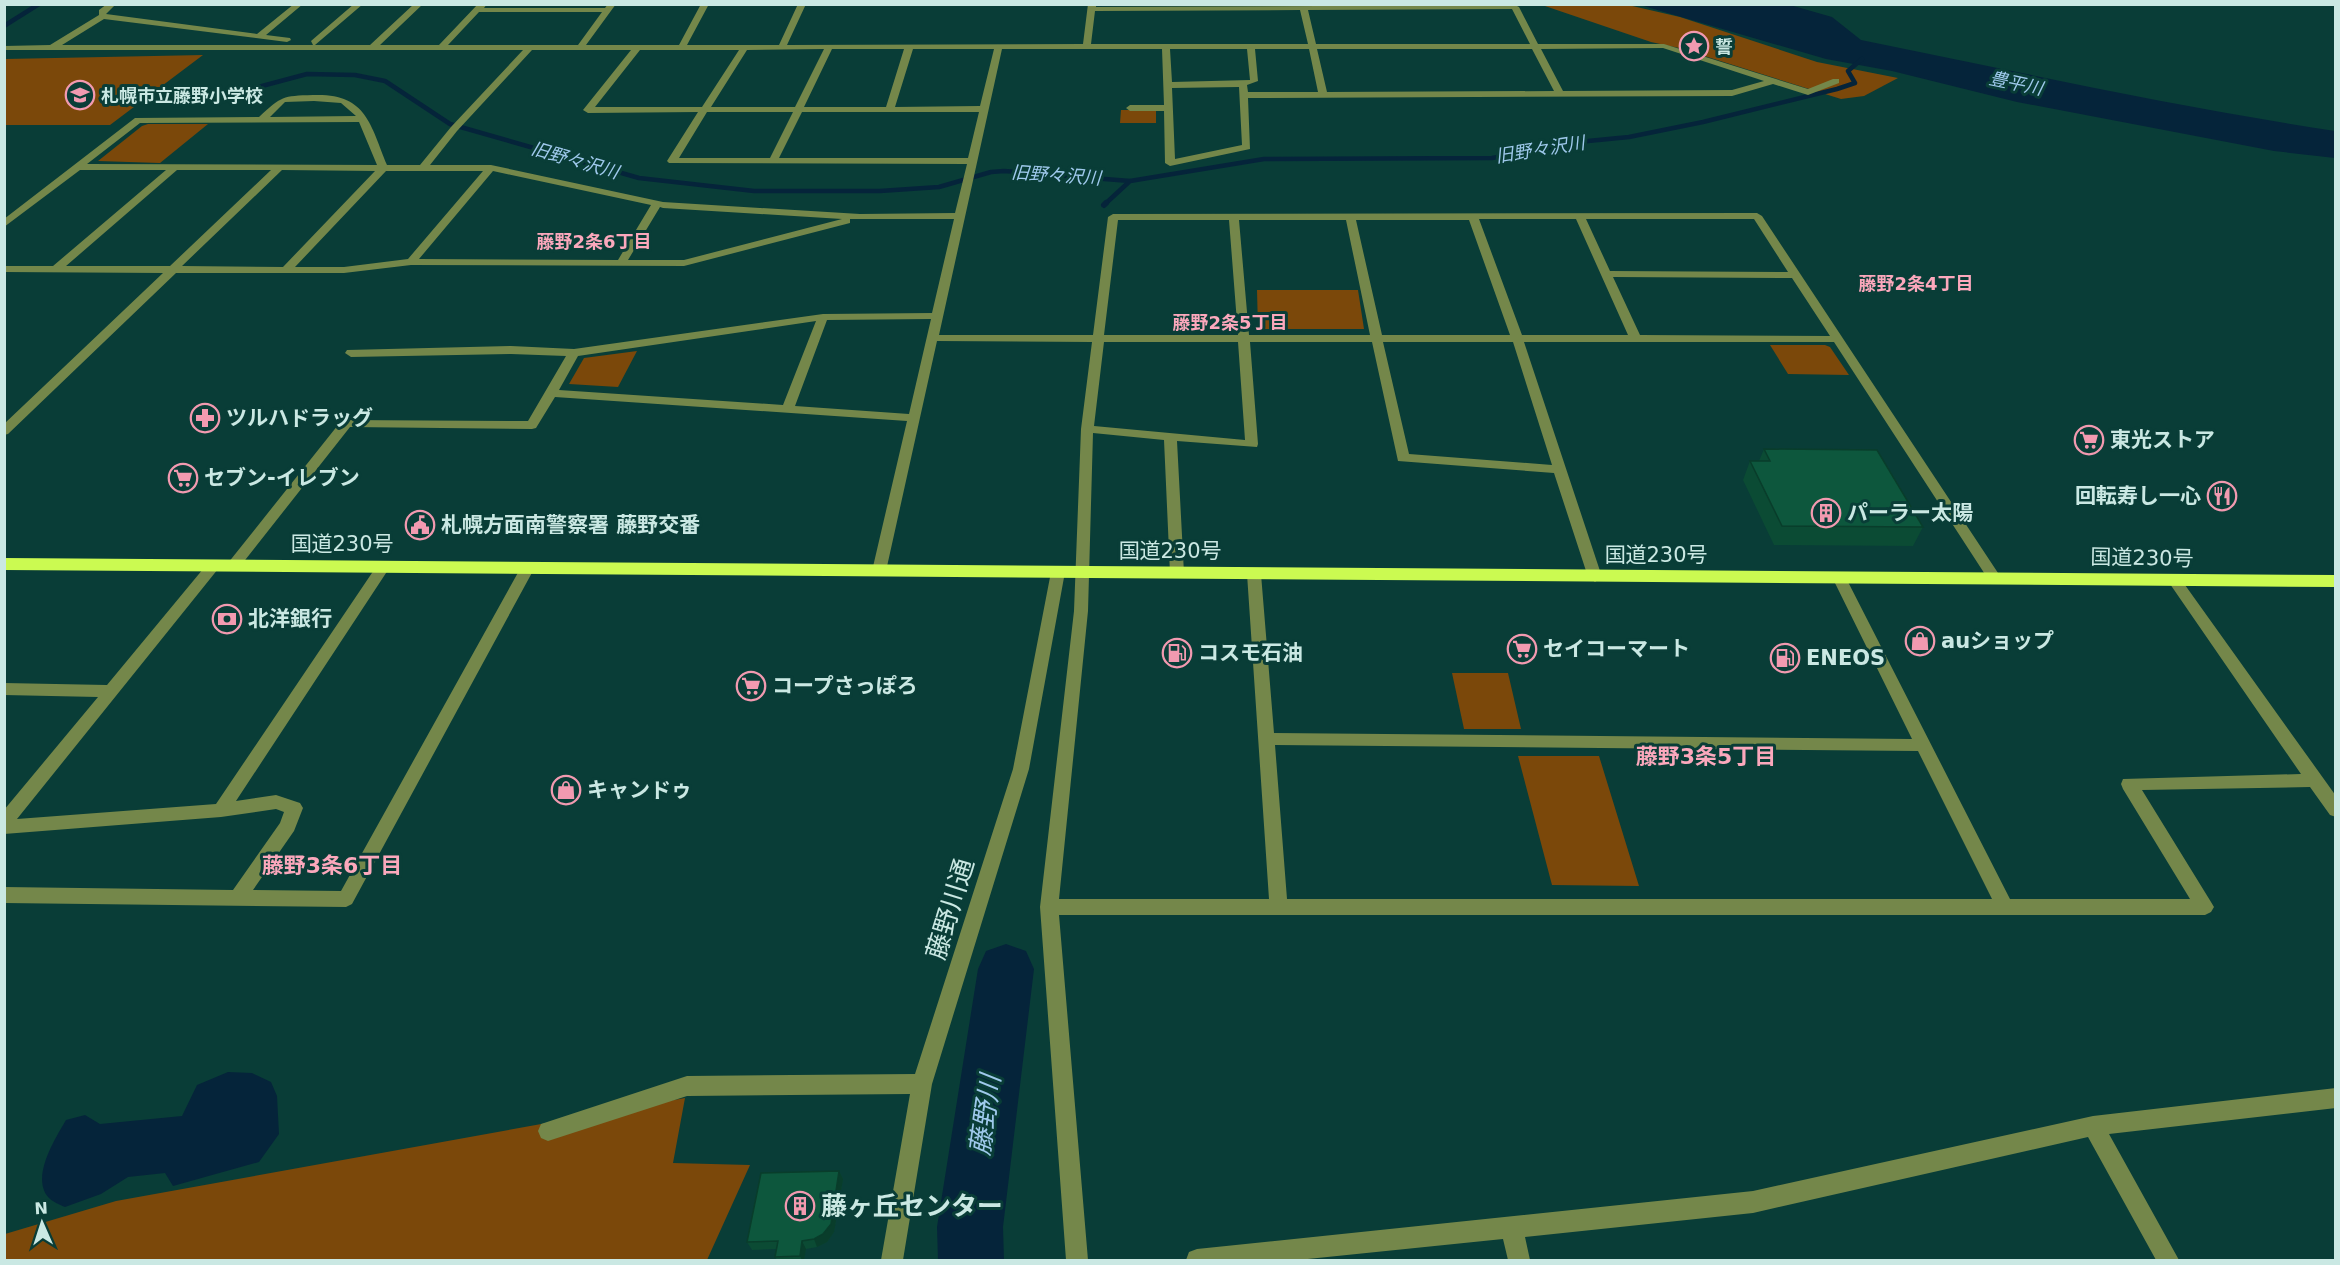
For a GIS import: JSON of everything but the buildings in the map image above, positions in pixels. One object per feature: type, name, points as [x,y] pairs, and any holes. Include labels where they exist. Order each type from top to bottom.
[{"type":"highway","name":"国道230号","points":[[4,564],[2336,581]]},
{"type":"street","points":[[103,16],[102,12],[112,4]]},
{"type":"street","points":[[258,37],[299,4]]},
{"type":"street","points":[[314,43],[359,4]]},
{"type":"street","points":[[52,48],[103,16],[258,37],[372,48],[419,4]]},
{"type":"street","points":[[681,48],[705,4]]},
{"type":"street","points":[[781,48],[802,4]]},
{"type":"street","points":[[1304,6],[1323,94]]},
{"type":"street","points":[[441,48],[480,7],[610,7]]},
{"type":"street","points":[[580,48],[610,7]]},
{"type":"street","points":[[1088,47],[1092,7],[1515,8],[1560,94]]},
{"type":"street","points":[[4,48],[1664,46],[1808,92],[1836,81]]},
{"type":"street","points":[[1166,47],[1170,163],[1247,147],[1243,84]]},
{"type":"street","points":[[1169,85],[1243,84],[1254,81],[1251,47]]},
{"type":"street","points":[[637,48],[588,110],[984,109]]},
{"type":"street","points":[[744,48],[672,161],[773,161],[970,172]]},
{"type":"street","points":[[773,161],[829,48]]},
{"type":"street","points":[[890,109],[909,48]]},
{"type":"street","points":[[879,571],[998,48]]},
{"type":"street","points":[[423,168],[454,129],[528,49]]},
{"type":"street","points":[[1243,95],[1732,93],[1773,81]]},
{"type":"street","points":[[262,119],[283,100],[336,99],[345,101],[362,119],[383,168]]},
{"type":"street","points":[[1130,108],[1169,108]]},
{"type":"street","points":[[4,224],[138,120],[362,119]]},
{"type":"street","points":[[78,167],[491,168],[657,204],[860,217],[960,216]]},
{"type":"street","points":[[56,269],[175,167]]},
{"type":"street","points":[[4,431],[279,168]]},
{"type":"street","points":[[286,270],[383,168]]},
{"type":"street","points":[[411,262],[491,168]]},
{"type":"street","points":[[621,263],[657,204]]},
{"type":"street","points":[[1087,429],[1252,444],[1234,216]]},
{"type":"street","points":[[1350,216],[1403,458],[1558,469]]},
{"type":"street","points":[[1077,1260],[1048,907],[1083,573],[1087,429],[1113,217],[1757,216],[1995,579]]},
{"type":"street","points":[[4,269],[344,270],[411,262],[684,263],[860,217]]},
{"type":"street","points":[[1473,217],[1517,338],[1595,577]]},
{"type":"street","points":[[1580,217],[1635,337]]},
{"type":"street","points":[[1606,274],[1796,275]]},
{"type":"street","points":[[351,353],[511,350],[574,353],[823,317],[938,316]]},
{"type":"street","points":[[788,409],[823,317]]},
{"type":"street","points":[[933,338],[1837,339]]},
{"type":"street","points":[[233,566],[346,423],[532,425],[574,353]]},
{"type":"street","points":[[551,393],[914,418]]},
{"type":"street","points":[[1170,437],[1177,573]]},
{"type":"street","points":[[213,566],[111,691],[10,809],[4,825],[221,810],[276,802],[294,808],[288,826],[238,898]]},
{"type":"street","points":[[221,810],[384,567]]},
{"type":"street","points":[[4,895],[346,899],[527,568]]},
{"type":"street","name":"藤野川通","points":[[892,1260],[922,1084],[1021,769],[1058,572]]},
{"type":"street","points":[[1254,574],[1279,908]]},
{"type":"street","points":[[1840,579],[2004,906]]},
{"type":"street","points":[[2175,581],[2336,810]]},
{"type":"street","points":[[4,689],[111,691]]},
{"type":"street","points":[[1267,739],[1923,745]]},
{"type":"street","points":[[1048,907],[2205,907],[2129,784],[2314,780]]},
{"type":"street","points":[[548,1131],[687,1086],[922,1084]]},
{"type":"street","points":[[1197,1260],[1301,1255],[1512,1228],[1753,1202],[2093,1126],[2336,1098]]},
{"type":"street","points":[[2093,1126],[2168,1260]]},
{"type":"street","points":[[1512,1228],[1519,1260]]},
{"type":"shaded area","points":[[1542,5],[1628,5],[1680,17],[1817,62],[1898,78],[1864,96],[1841,99],[1679,48],[1651,42]]},
{"type":"shaded area","name":"札幌市立藤野小学校","points":[[203,55],[110,125],[5,125],[5,59]]},
{"type":"shaded area","points":[[1121,110],[1156,110],[1156,123],[1120,123]]},
{"type":"shaded area","points":[[148,124],[208,124],[160,163],[98,161],[142,126]]},
{"type":"shaded area","points":[[1257,290],[1358,290],[1364,329],[1258,329]]},
{"type":"shaded area","points":[[1770,345],[1825,345],[1830,347],[1849,375],[1788,374]]},
{"type":"shaded area","points":[[637,351],[618,387],[569,384],[584,358]]},
{"type":"shaded area","points":[[1452,673],[1508,673],[1521,729],[1464,729]]},
{"type":"shaded area","points":[[1518,756],[1599,756],[1639,886],[1552,885]]},
{"type":"shaded area","points":[[685,1098],[673,1163],[750,1165],[707,1260],[5,1260],[5,1234],[116,1201]]},
{"type":"water","name":"豊平川","points":[[1640,5],[1790,5],[1832,17],[1861,40],[2157,100],[2335,131],[2335,158],[2274,151],[2017,102],[1892,71],[1826,59]]},
{"type":"water","points":[[228,1072],[252,1073],[271,1082],[277,1096],[279,1134],[259,1162],[173,1186],[165,1173],[128,1177],[101,1194],[65,1207],[49,1198],[44,1190],[43,1170],[51,1148],[66,1120],[85,1115],[100,1124],[182,1116],[197,1085]]},
{"type":"waterway","points":[[4,26],[39,4]]},
{"type":"waterway","name":"旧野々沢川","points":[[1130,181],[1264,159],[1492,158],[1588,141],[1629,137],[1703,122],[1855,83],[1848,71],[1862,59]]},
{"type":"waterway","name":"旧野々沢川","points":[[160,103],[251,89],[307,74],[355,75],[385,81],[450,124],[639,178],[754,191],[880,191],[939,187],[991,172],[1004,171],[1130,181]]},
{"type":"waterway","name":"藤野川","points":[[1106,203],[1104,205],[1130,181]]},
{"type":"waterway","name":"藤野川","points":[[971,1260],[970,1227],[1006,969]]},
{"type":"place","name":"誓","points":[[1694,46]]},
{"type":"place","name":"札幌市立藤野小学校","points":[[80,95]]},
{"type":"place","name":"ツルハドラッグ","points":[[205,418]]},
{"type":"place","name":"東光ストア","points":[[2089,440]]},
{"type":"place","name":"セブン-イレブン","points":[[183,478]]},
{"type":"place","name":"回転寿し一心","points":[[2222,496]]},
{"type":"place","name":"パーラー太陽","points":[[1826,513]]},
{"type":"place","name":"札幌方面南警察署 藤野交番","points":[[420,525]]},
{"type":"place","name":"北洋銀行","points":[[227,619]]},
{"type":"place","name":"auショップ","points":[[1920,641]]},
{"type":"place","name":"セイコーマート","points":[[1522,649]]},
{"type":"place","name":"コスモ石油","points":[[1177,653]]},
{"type":"place","name":"ENEOS","points":[[1785,658]]},
{"type":"place","name":"コープさっぽろ","points":[[751,686]]},
{"type":"place","name":"キャンドゥ","points":[[566,790]]},
{"type":"place","name":"藤ヶ丘センター","points":[[800,1206]]},
{"type":"district","name":"藤野2条6丁目","points":[[594,241]]},
{"type":"district","name":"藤野2条4丁目","points":[[1916,283]]},
{"type":"district","name":"藤野2条5丁目","points":[[1230,322]]},
{"type":"district","name":"藤野3条5丁目","points":[[1706,756]]},
{"type":"district","name":"藤野3条6丁目","points":[[332,865]]}]
